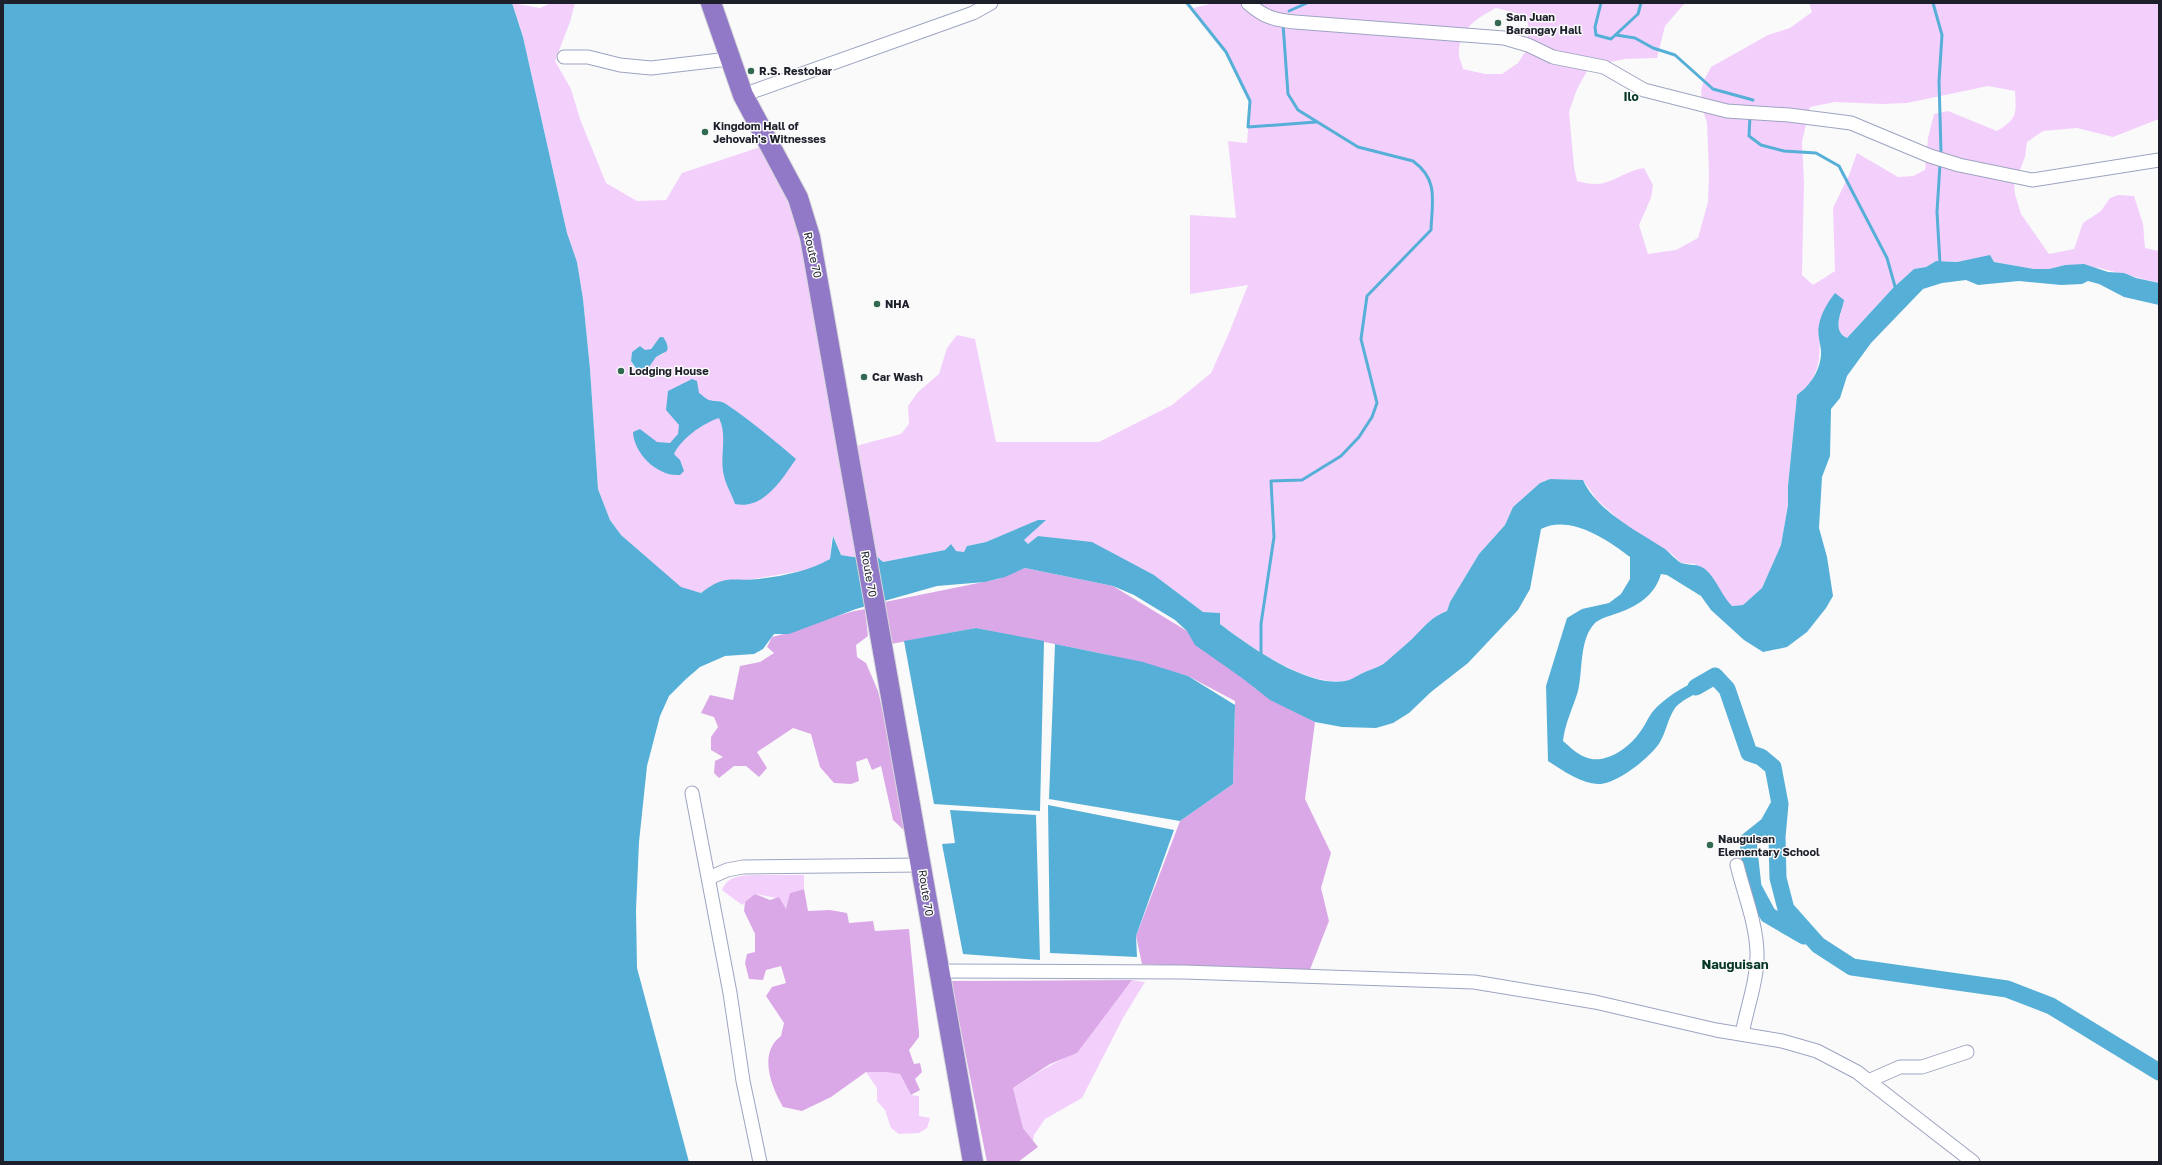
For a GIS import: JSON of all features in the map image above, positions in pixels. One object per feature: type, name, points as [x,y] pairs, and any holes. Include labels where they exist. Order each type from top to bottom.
[{"type":"highway","name":"Route 70","points":[[710,3],[743,95],[798,198],[810,237],[921,865],[938,971],[973,1162]]},
{"type":"street","points":[[743,95],[957,19],[991,3]]},
{"type":"street","points":[[1248,3],[1257,11],[1272,19],[1504,38],[1528,45],[1554,57],[1604,66],[1644,90],[1727,111],[1805,116],[1851,124],[1930,156],[1959,165],[2032,180],[2159,160]]},
{"type":"street","points":[[564,57],[588,57],[620,65],[651,68],[729,59]]},
{"type":"street","points":[[692,793],[730,993],[743,1081],[760,1162]]},
{"type":"street","points":[[709,878],[727,870],[743,867],[921,865]]},
{"type":"street","points":[[1738,865],[1755,934],[1757,954],[1755,973],[1742,1034]]},
{"type":"street","points":[[938,971],[1184,972],[1474,982],[1595,1002],[1817,1051],[1839,1062],[1868,1081],[1973,1162]]},
{"type":"street","points":[[1868,1081],[1900,1067],[1922,1067],[1967,1052]]},
{"type":"shaded area","points":[[512,3],[540,8],[551,3],[575,3],[570,22],[555,61],[571,89],[580,119],[606,183],[637,201],[666,200],[682,173],[769,144],[798,198],[848,448],[901,434],[909,424],[908,406],[918,392],[939,374],[947,348],[957,335],[975,339],[996,442],[1099,442],[1172,405],[1211,373],[1248,285],[1190,294],[1190,215],[1236,218],[1228,141],[1247,143],[1250,101],[1226,52],[1193,8],[1214,3],[1685,3],[1665,26],[1657,58],[1625,59],[1590,66],[1577,89],[1569,112],[1574,167],[1577,181],[1588,184],[1605,183],[1634,170],[1644,168],[1653,185],[1651,198],[1639,225],[1648,254],[1676,250],[1698,238],[1708,202],[1709,173],[1707,123],[1703,110],[1701,91],[1704,80],[1711,67],[1768,35],[1790,28],[1812,12],[1809,3],[2159,3],[2159,119],[2113,137],[2077,128],[2043,131],[2027,142],[2025,157],[2014,185],[2021,214],[2049,254],[2074,249],[2083,223],[2101,211],[2110,198],[2118,195],[2134,196],[2143,224],[2145,248],[2159,251],[2159,283],[2099,268],[2065,265],[2049,269],[2034,269],[1994,262],[1990,256],[1957,262],[1936,261],[1926,267],[1914,269],[1893,288],[1847,338],[1843,336],[1838,327],[1841,313],[1819,326],[1820,346],[1816,372],[1812,380],[1797,395],[1788,486],[1788,505],[1781,545],[1762,588],[1743,605],[1732,606],[1695,564],[1681,563],[1672,554],[1631,530],[1597,500],[1583,480],[1550,479],[1540,483],[1513,507],[1505,525],[1479,554],[1450,602],[1447,611],[1432,619],[1385,663],[1349,680],[1333,681],[1316,679],[1281,664],[1263,654],[1220,624],[1219,613],[1203,612],[1154,575],[1119,557],[1069,540],[1038,536],[1028,544],[1024,540],[1034,531],[1020,528],[986,542],[967,546],[964,552],[945,550],[883,562],[875,555],[853,557],[841,555],[834,537],[832,537],[830,559],[813,569],[711,586],[702,593],[681,588],[621,535],[610,520],[598,489],[590,369],[583,299],[577,262],[567,233],[523,37]],"holes":[[[1496,8],[1516,13],[1528,23],[1527,49],[1518,63],[1502,74],[1485,74],[1463,69],[1459,53],[1460,43],[1463,36],[1477,19]],[[1988,86],[2015,91],[2016,105],[2012,119],[1997,131],[1948,111],[1934,114],[1928,138],[1925,170],[1913,176],[1898,177],[1857,153],[1849,175],[1833,208],[1835,271],[1813,285],[1802,275],[1804,183],[1802,142],[1810,107],[1835,102],[1883,104],[1907,103]],[[665,340],[668,346],[663,354],[656,357],[649,367],[643,368],[637,373],[631,361],[632,352],[640,346],[644,350],[649,350],[657,342]]]},
{"type":"shaded area","points":[[1025,568],[1113,586],[1187,631],[1256,689],[1315,722],[1305,799],[1331,853],[1321,888],[1329,921],[1309,972],[1142,964],[1136,936],[1180,821],[1233,784],[1235,701],[1188,676],[1104,654],[976,628],[891,644],[880,603],[998,579]]},
{"type":"shaded area","points":[[865,609],[868,636],[856,645],[857,657],[866,663],[878,691],[892,751],[908,834],[893,820],[881,766],[872,770],[867,758],[856,762],[859,781],[851,784],[834,783],[820,767],[811,734],[793,728],[757,752],[767,768],[759,777],[746,766],[734,766],[719,778],[714,773],[715,761],[723,757],[711,750],[711,737],[718,727],[714,717],[701,713],[710,695],[733,700],[740,666],[760,662],[774,653],[767,647],[772,637],[842,614]]},
{"type":"shaded area","points":[[804,875],[804,889],[790,893],[786,910],[776,898],[755,894],[742,905],[722,890],[724,885],[731,879],[739,876]]},
{"type":"shaded area","points":[[804,889],[808,911],[830,910],[847,913],[849,923],[873,921],[875,931],[909,929],[919,1037],[909,1050],[914,1064],[920,1063],[922,1072],[915,1079],[920,1090],[911,1095],[900,1074],[866,1072],[831,1097],[802,1111],[783,1107],[771,1080],[768,1060],[774,1043],[781,1036],[784,1023],[766,996],[772,987],[786,983],[781,966],[766,970],[763,980],[749,979],[745,963],[747,954],[755,952],[755,934],[744,911],[745,902],[755,894],[770,900],[779,897],[786,909],[790,893]]},
{"type":"shaded area","points":[[1132,980],[1145,982],[1123,1018],[1082,1098],[1045,1119],[1034,1135],[1033,1141],[1023,1128],[1013,1088],[1070,1055],[1087,1038]]},
{"type":"shaded area","points":[[1132,980],[1077,1053],[1050,1064],[1013,1088],[1023,1128],[1038,1147],[1018,1162],[987,1162],[951,981]]},
{"type":"shaded area","points":[[866,1072],[900,1074],[911,1095],[919,1096],[919,1116],[930,1118],[927,1128],[919,1133],[899,1134],[891,1128],[885,1110],[877,1101],[877,1088]]},
{"type":"water","points":[[3,3],[512,3],[523,37],[567,233],[577,262],[583,299],[590,369],[598,489],[610,520],[621,535],[681,587],[701,593],[723,581],[759,579],[786,575],[805,570],[830,559],[833,536],[841,555],[853,557],[875,555],[883,562],[945,550],[951,544],[956,551],[964,552],[967,546],[986,542],[1038,520],[1046,520],[1024,540],[1028,544],[1038,536],[1092,542],[1154,575],[1203,612],[1220,613],[1220,624],[1247,644],[1281,664],[1299,673],[1317,679],[1334,682],[1349,680],[1387,661],[1432,619],[1447,611],[1450,602],[1479,554],[1505,525],[1513,507],[1540,483],[1550,479],[1583,480],[1589,491],[1608,511],[1665,549],[1681,563],[1699,566],[1705,569],[1732,606],[1743,605],[1762,588],[1781,545],[1788,505],[1788,486],[1797,395],[1807,386],[1818,370],[1821,350],[1818,328],[1821,316],[1835,293],[1844,300],[1838,326],[1842,335],[1847,338],[1893,288],[1914,269],[1926,267],[1936,261],[1957,262],[1990,255],[1994,262],[2034,269],[2049,269],[2065,265],[2084,264],[2108,272],[2124,273],[2136,278],[2159,283],[2159,305],[2124,297],[2099,284],[2088,281],[2082,284],[2061,285],[2019,281],[1978,285],[1966,280],[1942,283],[1923,289],[1871,343],[1847,376],[1840,398],[1831,409],[1830,456],[1822,477],[1819,528],[1827,557],[1833,596],[1826,608],[1807,632],[1787,647],[1763,652],[1744,640],[1711,610],[1701,596],[1667,575],[1661,574],[1654,589],[1643,600],[1630,608],[1600,620],[1595,623],[1590,630],[1586,638],[1582,656],[1580,683],[1567,722],[1563,741],[1576,752],[1585,757],[1601,759],[1616,754],[1636,738],[1653,711],[1667,698],[1691,683],[1715,676],[1711,686],[1686,699],[1675,708],[1660,742],[1649,755],[1623,775],[1605,783],[1591,783],[1572,776],[1548,761],[1546,686],[1567,618],[1582,609],[1609,603],[1621,594],[1630,579],[1630,557],[1611,543],[1588,531],[1564,525],[1552,525],[1541,529],[1530,589],[1518,610],[1468,663],[1431,692],[1409,713],[1393,723],[1376,728],[1342,727],[1315,722],[1270,700],[1195,645],[1187,631],[1175,620],[1134,595],[1113,586],[1025,568],[1005,577],[985,582],[937,586],[856,609],[789,634],[774,634],[763,649],[754,654],[725,656],[700,667],[669,696],[660,716],[647,766],[639,842],[636,910],[637,968],[689,1162],[3,1162]]},
{"type":"water","points":[[660,337],[663,337],[666,342],[668,347],[667,351],[656,357],[647,370],[643,368],[640,374],[631,361],[632,352],[640,346],[645,350],[651,349]]},
{"type":"water","points":[[692,379],[697,381],[699,393],[704,397],[709,400],[726,404],[796,459],[778,484],[763,498],[745,505],[735,504],[724,476],[722,461],[723,432],[719,418],[693,432],[677,448],[674,454],[680,460],[684,471],[680,475],[672,475],[656,468],[643,456],[638,448],[634,440],[633,432],[640,429],[657,442],[670,443],[678,434],[679,425],[666,410],[668,391]]},
{"type":"water","points":[[976,628],[1044,641],[1040,811],[934,804],[904,641]]},
{"type":"water","points":[[1055,644],[1143,662],[1188,676],[1235,705],[1233,784],[1180,821],[1049,799]]},
{"type":"water","points":[[1048,805],[1174,830],[1136,936],[1137,957],[1050,953]]},
{"type":"water","points":[[950,810],[1036,815],[1040,960],[963,954],[942,844],[955,843]]},
{"type":"waterway","points":[[1187,3],[1226,52],[1250,101],[1248,127],[1316,122]]},
{"type":"waterway","points":[[1289,11],[1307,3]]},
{"type":"waterway","points":[[1601,3],[1595,27],[1596,35],[1611,39],[1638,14],[1641,3]]},
{"type":"waterway","points":[[1933,3],[1942,35],[1939,81],[1941,152]]},
{"type":"waterway","points":[[1261,656],[1261,624],[1274,537],[1271,481],[1302,480],[1341,456],[1359,437],[1372,417],[1377,403],[1361,339],[1367,296],[1431,230],[1433,200],[1427,176],[1413,161],[1358,147],[1298,110],[1288,94],[1283,24]]},
{"type":"waterway","points":[[1616,35],[1635,38],[1653,48],[1675,55],[1713,89],[1753,100]]},
{"type":"waterway","points":[[1750,116],[1749,136],[1761,145],[1784,151],[1816,153],[1839,166],[1887,258],[1896,290]]},
{"type":"waterway","points":[[1940,164],[1937,212],[1940,264]]},
{"type":"waterway","points":[[1696,687],[1715,676],[1727,689],[1749,753],[1761,757],[1773,767],[1780,804],[1777,837],[1778,878],[1786,909],[1818,945],[1852,967],[2007,989],[2051,1006],[2159,1072]]},
{"type":"waterway","points":[[1778,807],[1768,825],[1748,841],[1753,887],[1768,915],[1804,936]]},
{"type":"place","name":"San Juan Barangay Hall","points":[[1498,23]]},
{"type":"place","name":"R.S. Restobar","points":[[751,71]]},
{"type":"place","name":"Kingdom Hall of Jehovah's Witnesses","points":[[705,132]]},
{"type":"place","name":"NHA","points":[[877,304]]},
{"type":"place","name":"Lodging House","points":[[621,371]]},
{"type":"place","name":"Car Wash","points":[[864,377]]},
{"type":"place","name":"Nauguisan Elementary School","points":[[1710,845]]},
{"type":"district","name":"Ilo","points":[[1631,97]]},
{"type":"district","name":"Nauguisan","points":[[1735,964]]}]
